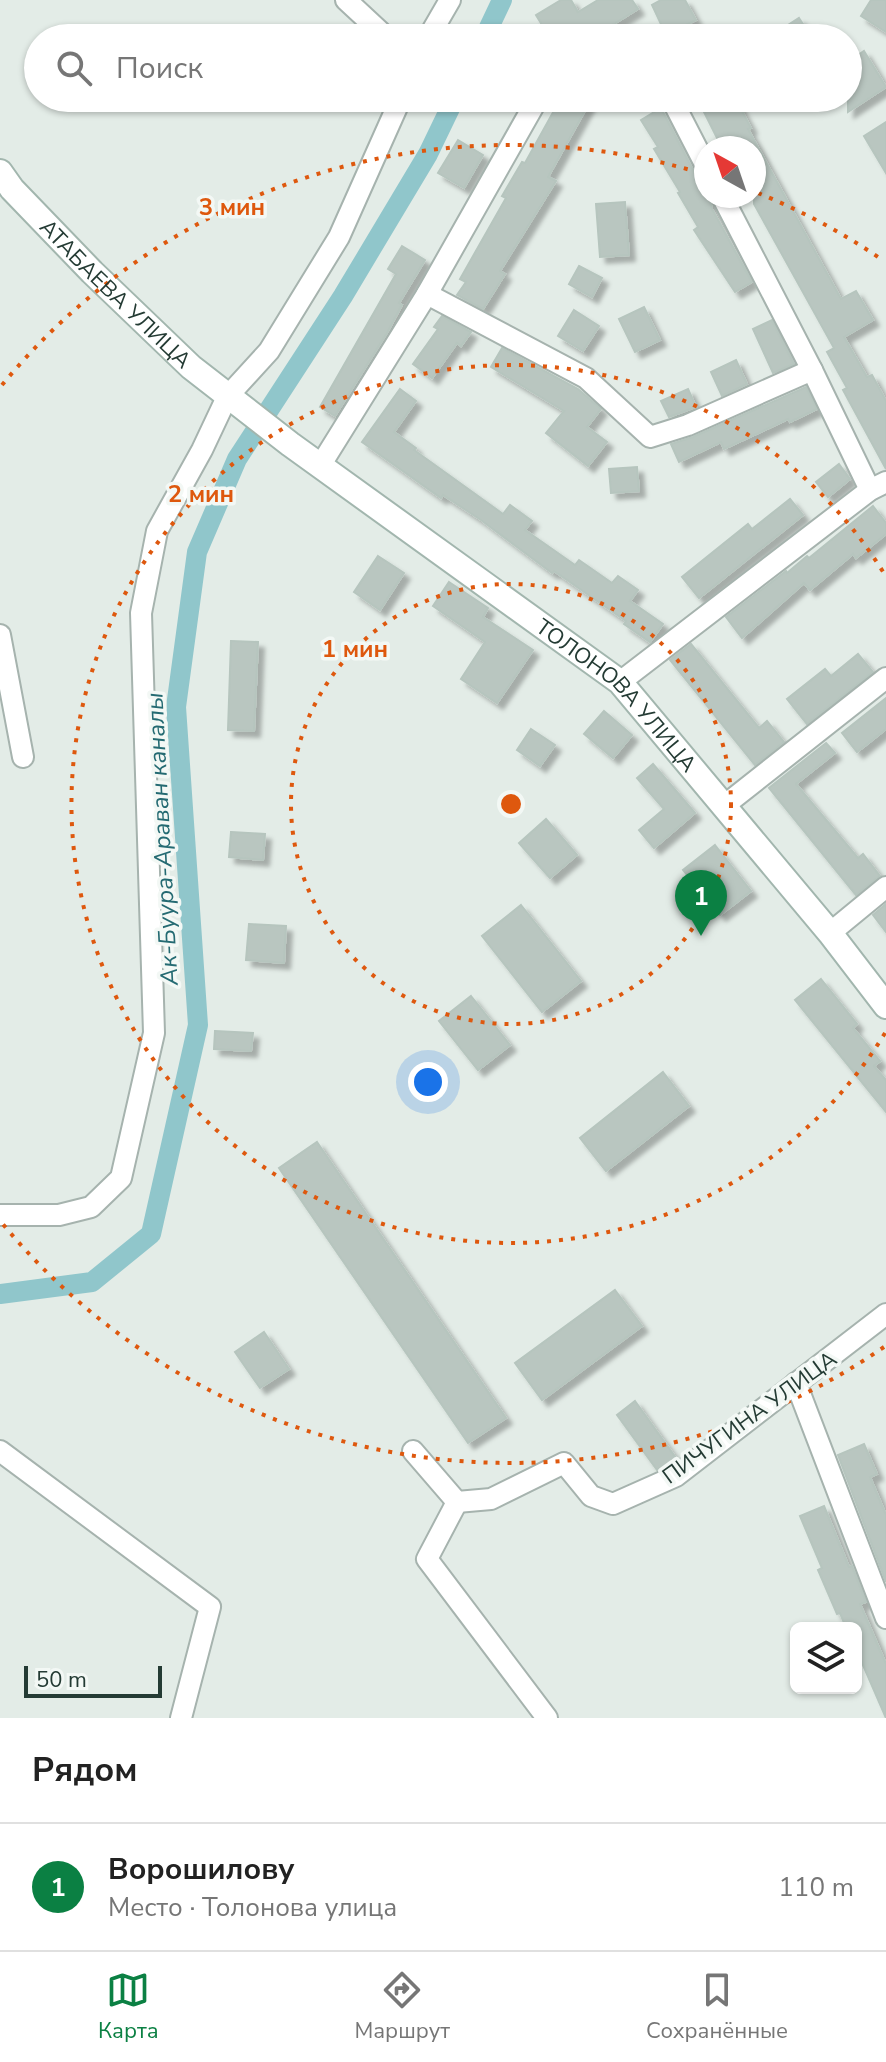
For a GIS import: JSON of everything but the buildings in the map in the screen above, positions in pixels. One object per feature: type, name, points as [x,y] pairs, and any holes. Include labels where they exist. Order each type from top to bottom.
[{"type":"main road","name":"АТАБАЕВА УЛИЦА","points":[[0,172],[39,217],[153,333],[233,402],[290,444]]},
{"type":"main road","name":"ТОЛОНОВА УЛИЦА","points":[[290,444],[620,682],[725,805],[886,1006]]},
{"type":"street","points":[[346,0],[372,24]]},
{"type":"street","points":[[436,24],[450,0]]},
{"type":"street","points":[[0,1215],[59,1215],[91,1207],[121,1178],[154,1033],[141,613],[157,531],[202,450],[269,351],[339,237],[395,112]]},
{"type":"street","points":[[320,466],[427,294],[530,112]]},
{"type":"street","points":[[678,112],[694,143]]},
{"type":"street","points":[[620,682],[878,486],[812,370],[728,208]]},
{"type":"street","points":[[427,294],[586,378],[650,437],[688,425],[812,370]]},
{"type":"street","points":[[0,635],[23,757]]},
{"type":"street","points":[[725,805],[886,678]]},
{"type":"street","points":[[830,933],[886,887]]},
{"type":"street","name":"ПИЧУГИНА УЛИЦА","points":[[457,1502],[491,1499],[564,1463],[591,1496],[613,1504],[676,1476],[886,1314]]},
{"type":"street","points":[[796,1383],[886,1618]]},
{"type":"street","points":[[0,1451],[210,1607],[181,1718]]},
{"type":"street","points":[[413,1451],[457,1502],[427,1559],[547,1718]]},
{"type":"waterway","name":"Ак-Буура-Араван каналы","points":[[491,24],[502,0]]},
{"type":"waterway","name":"Ак-Буура-Араван каналы","points":[[0,1294],[92,1282],[151,1234],[198,1025],[176,707],[197,552],[237,459],[343,296],[428,154],[448,112]]},
{"type":"place","name":"Ворошилову","points":[[701,936]]}]
